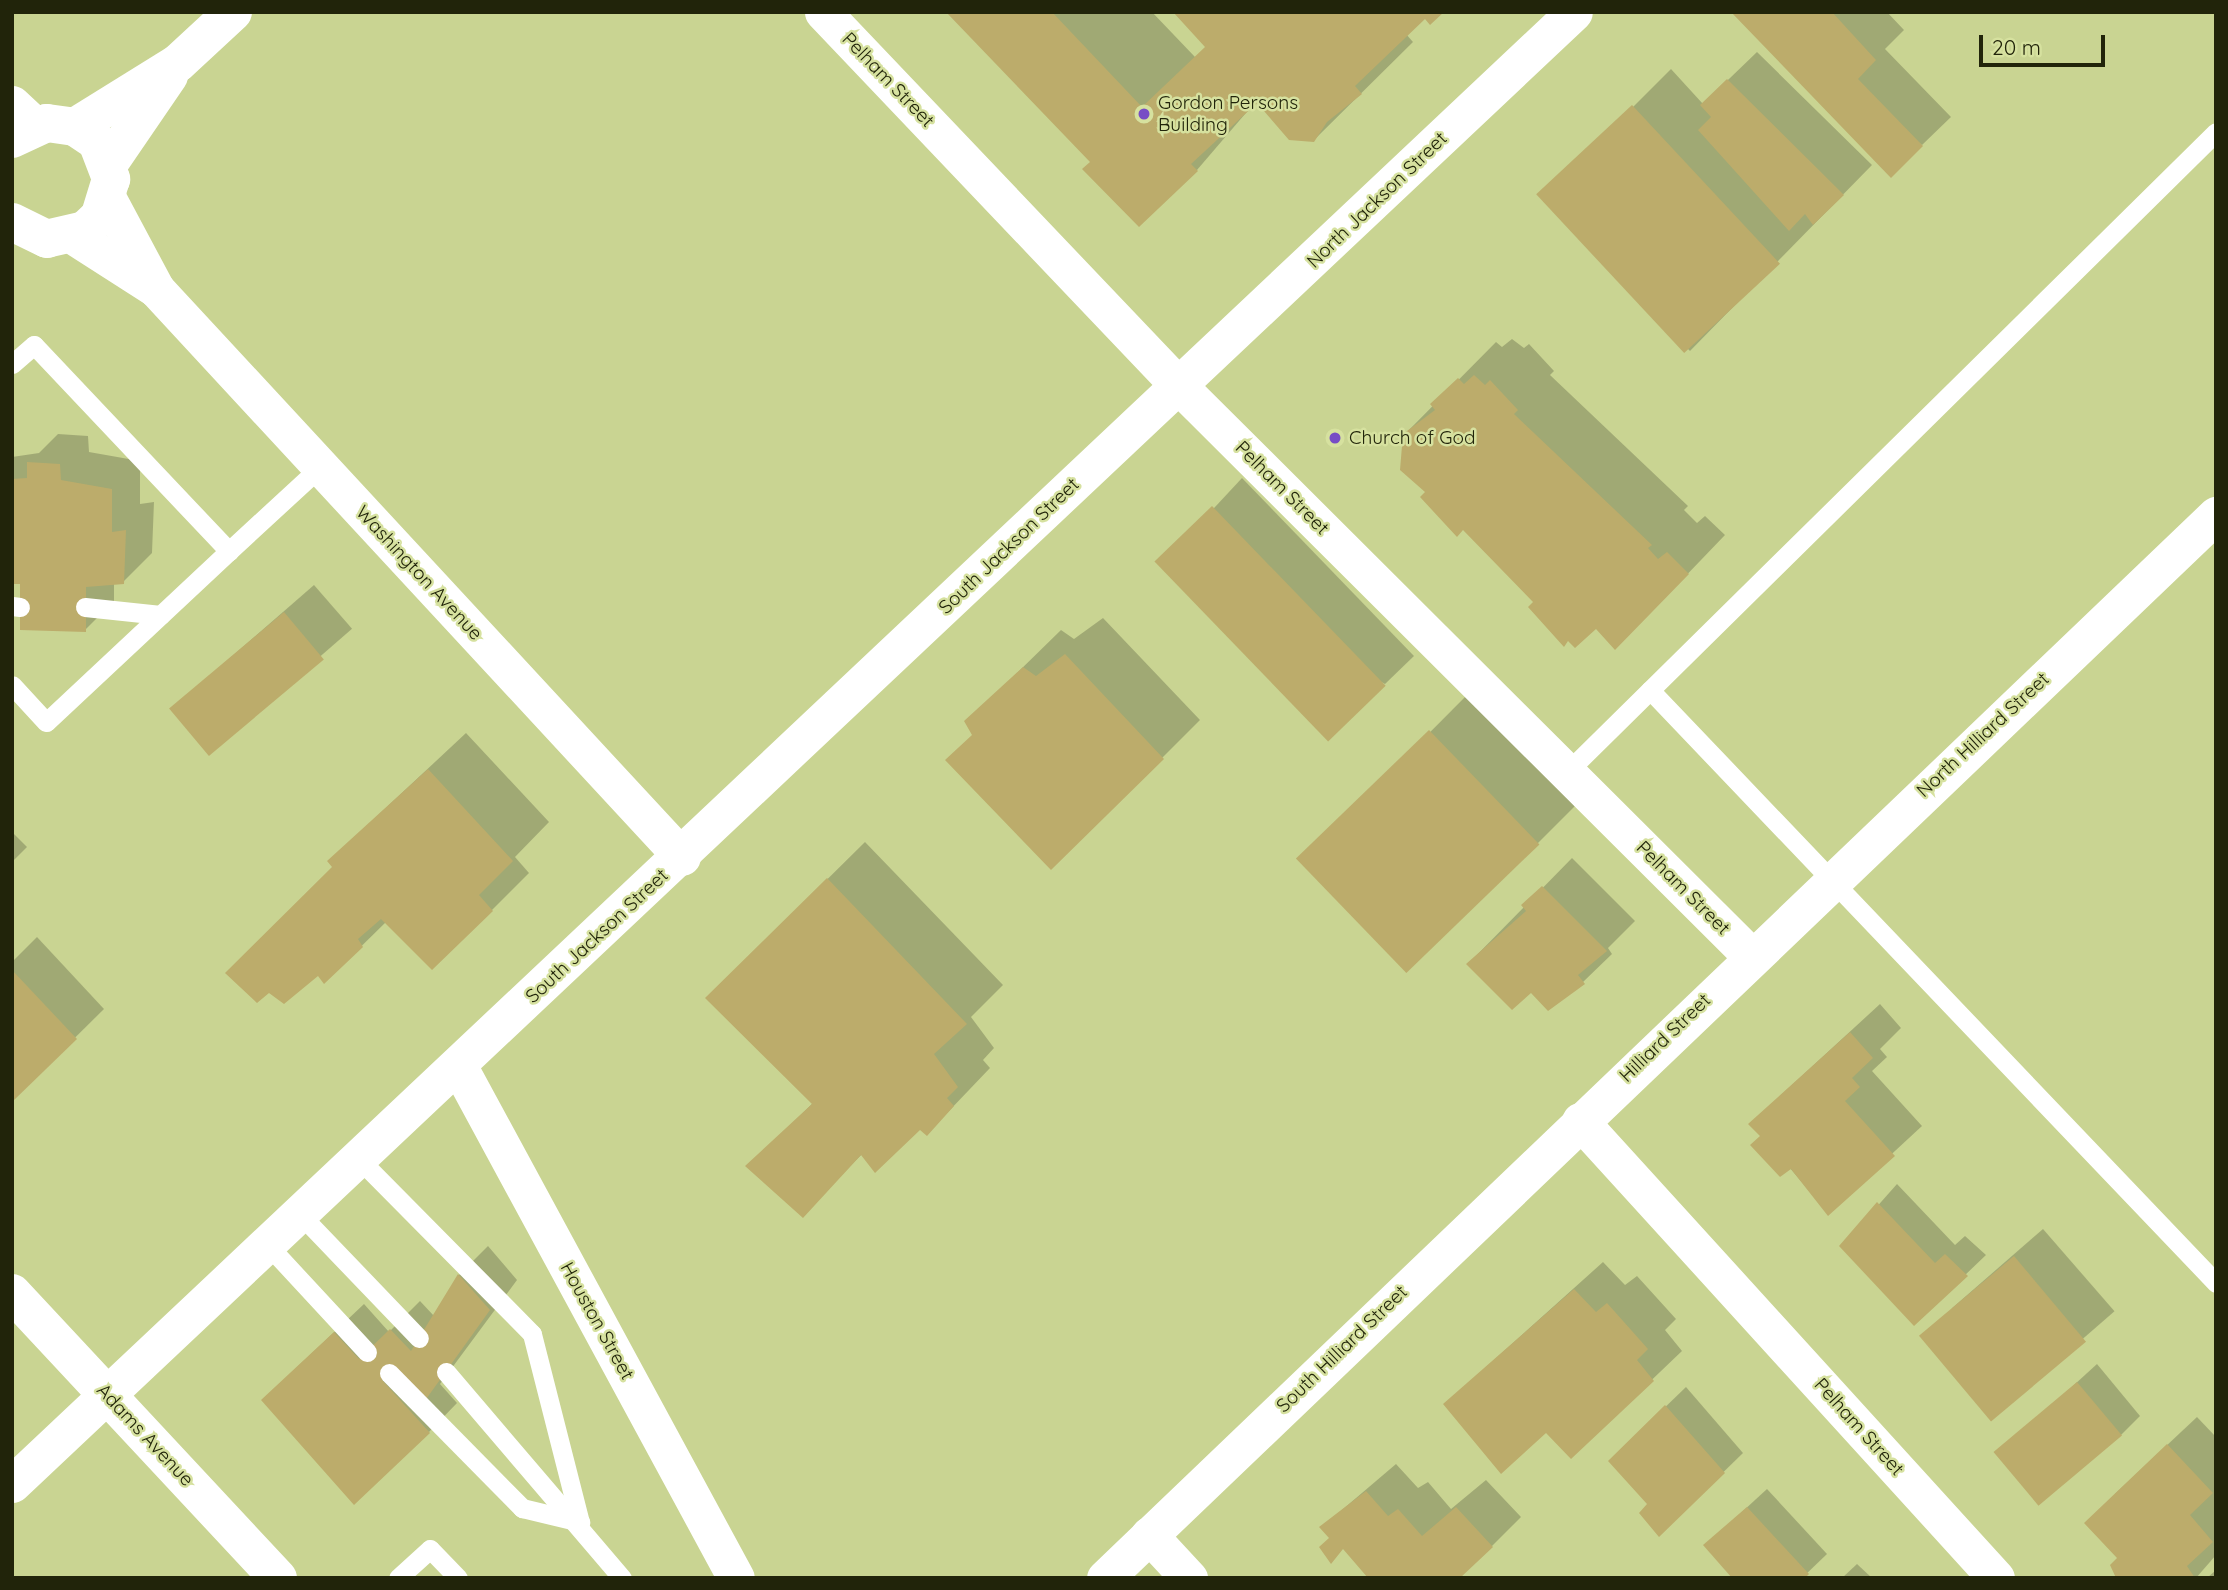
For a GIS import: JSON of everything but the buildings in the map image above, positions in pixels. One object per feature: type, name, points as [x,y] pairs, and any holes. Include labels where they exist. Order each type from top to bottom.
[{"type":"street","points":[[75,127],[178,62],[233,12]]},
{"type":"street","name":"Pelham Street","points":[[823,12],[1178,385],[1750,955]]},
{"type":"street","name":"North Jackson Street","points":[[1178,385],[1574,12]]},
{"type":"street","points":[[17,232],[72,235],[100,216],[108,182],[178,62]]},
{"type":"street","points":[[20,123],[75,127],[97,142],[108,182]]},
{"type":"street","name":"Washington Avenue","points":[[108,182],[156,289]]},
{"type":"street","name":"Washington Avenue","points":[[72,235],[156,289],[682,857]]},
{"type":"street","name":"South Jackson Street","points":[[12,1484],[297,1211],[358,1158],[682,857],[1178,385]]},
{"type":"street","name":"North Hilliard Street","points":[[1750,955],[2216,515]]},
{"type":"street","name":"Hilliard Street","points":[[1580,1121],[1750,955]]},
{"type":"street","name":"Houston Street","points":[[458,1065],[736,1578]]},
{"type":"street","name":"Pelham Street","points":[[1580,1121],[1996,1578]]},
{"type":"street","name":"South Hilliard Street","points":[[1105,1578],[1580,1121]]},
{"type":"street","name":"Adams Avenue","points":[[12,1293],[278,1578]]},
{"type":"street","points":[[1149,1535],[1189,1578]]},
{"type":"lane","points":[[1567,772],[2216,132]]},
{"type":"lane","points":[[12,364],[34,345],[229,551]]},
{"type":"lane","points":[[12,685],[46,722],[320,467]]},
{"type":"lane","points":[[85,607],[161,615]]},
{"type":"lane","points":[[1650,690],[2216,1283]]},
{"type":"lane","points":[[358,1158],[532,1334],[580,1522]]},
{"type":"lane","points":[[297,1211],[419,1338]]},
{"type":"lane","points":[[265,1242],[367,1352]]},
{"type":"lane","points":[[446,1372],[580,1522],[622,1578]]},
{"type":"lane","points":[[389,1373],[522,1508],[580,1522]]},
{"type":"lane","points":[[398,1578],[430,1549],[458,1578]]},
{"type":"place","name":"Gordon Persons Building","points":[[1144,114]]},
{"type":"place","name":"Church of God","points":[[1335,438]]}]
